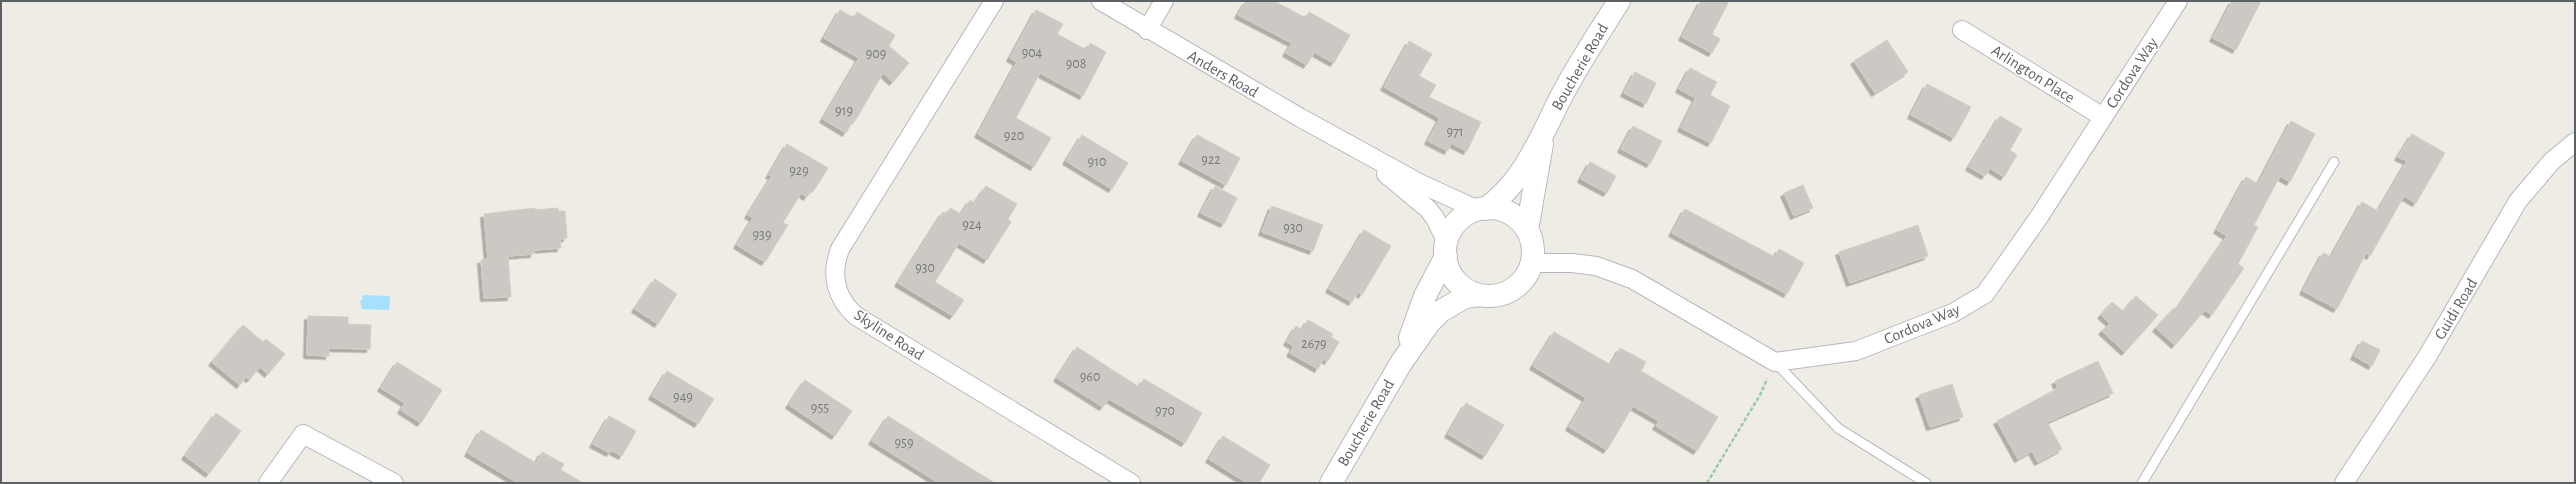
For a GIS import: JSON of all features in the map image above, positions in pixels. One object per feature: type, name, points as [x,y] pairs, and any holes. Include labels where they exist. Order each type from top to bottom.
[{"type":"main road","name":"Boucherie Road","points":[[1481,209],[1500,198],[1507,190],[1544,134],[1558,102],[1618,1]]},
{"type":"main road","name":"Boucherie Road","points":[[1527,230],[1544,134]]},
{"type":"main road","points":[[1481,209],[1495,209],[1509,213],[1527,230],[1533,246],[1532,262],[1528,273],[1513,289],[1491,296],[1480,295],[1467,290],[1456,281],[1449,270],[1446,249],[1458,222],[1481,209]]},
{"type":"main road","name":"Boucherie Road","points":[[1401,364],[1425,296],[1446,249]]},
{"type":"main road","name":"Boucherie Road","points":[[1331,483],[1401,364],[1429,323],[1441,311],[1464,297],[1480,295]]},
{"type":"street","name":"Skyline Road","points":[[994,1],[840,248],[835,267],[836,286],[843,303],[856,316],[1131,483]]},
{"type":"street","name":"Anders Road","points":[[1101,1],[1289,112],[1419,183],[1481,209]]},
{"type":"street","points":[[1148,30],[1164,1]]},
{"type":"street","name":"Cordova Way","points":[[1775,362],[1856,351],[1953,313],[1985,294],[2039,217],[2178,1]]},
{"type":"street","name":"Arlington Place","points":[[1962,30],[2103,117]]},
{"type":"street","name":"Guidi Road","points":[[2344,483],[2427,357],[2518,201],[2552,161],[2575,142]]},
{"type":"street","name":"Anders Road","points":[[1348,143],[1428,209],[1435,218],[1446,249]]},
{"type":"street","points":[[1532,262],[1572,262],[1596,266],[1632,279],[1775,362]]},
{"type":"street","points":[[268,483],[303,434],[394,483]]},
{"type":"lane","points":[[2142,483],[2334,162]]},
{"type":"lane","points":[[1775,362],[1838,428],[1926,483]]},
{"type":"path","points":[[1707,483],[1760,395],[1775,362]]},
{"type":"water","points":[[363,295],[390,296],[389,310],[362,309],[360,300],[362,300]]},
{"type":"building","points":[[1246,1],[1274,1],[1306,18],[1309,12],[1350,35],[1334,63],[1314,52],[1307,65],[1286,53],[1292,43],[1238,15]]},
{"type":"building","points":[[1701,1],[1729,1],[1712,34],[1720,39],[1712,53],[1682,37]]},
{"type":"building","points":[[2232,1],[2261,1],[2236,50],[2213,38]]},
{"type":"building","points":[[840,10],[854,18],[857,12],[895,35],[889,46],[909,63],[893,82],[883,73],[855,121],[853,120],[846,133],[823,119],[859,58],[824,38]]},
{"type":"building","points":[[1036,10],[1063,24],[1057,34],[1087,50],[1090,43],[1106,52],[1083,96],[1040,73],[1016,118],[1051,138],[1034,167],[978,134],[1017,62],[1010,58]]},
{"type":"building","points":[[1887,40],[1908,72],[1875,93],[1854,61]]},
{"type":"building","points":[[1409,41],[1432,54],[1419,76],[1436,85],[1429,97],[1481,122],[1467,151],[1451,143],[1448,151],[1428,141],[1440,118],[1384,87]]},
{"type":"building","points":[[1690,68],[1717,82],[1710,95],[1730,106],[1711,143],[1681,128],[1696,98],[1679,89]]},
{"type":"building","points":[[1635,72],[1656,83],[1646,104],[1624,93]]},
{"type":"building","points":[[1927,84],[1971,107],[1954,138],[1911,115]]},
{"type":"building","points":[[2000,116],[2022,129],[2010,150],[2017,155],[2004,177],[1990,168],[1985,176],[1969,167]]},
{"type":"building","points":[[2291,121],[2315,134],[2290,182],[2280,176],[2254,225],[2258,227],[2238,264],[2244,268],[2212,315],[2205,310],[2175,345],[2156,328],[2174,308],[2176,310],[2227,236],[2217,230],[2246,177],[2258,184]]},
{"type":"building","points":[[1633,126],[1662,141],[1650,164],[1621,149]]},
{"type":"building","points":[[2412,134],[2445,153],[2416,203],[2404,196],[2370,256],[2366,253],[2337,309],[2303,291],[2323,253],[2331,257],[2362,202],[2378,211],[2407,161],[2398,157]]},
{"type":"building","points":[[1082,135],[1128,163],[1112,189],[1066,161]]},
{"type":"building","points":[[1197,135],[1240,158],[1226,185],[1182,161]]},
{"type":"building","points":[[787,144],[828,168],[815,189],[813,188],[807,197],[801,193],[783,223],[788,225],[765,262],[737,245],[753,218],[748,215],[772,176],[769,175]]},
{"type":"building","points":[[1590,162],[1616,176],[1607,193],[1581,179]]},
{"type":"building","points":[[1803,185],[1813,208],[1794,216],[1784,193]]},
{"type":"building","points":[[986,186],[1017,204],[1008,219],[1011,222],[987,260],[959,243],[935,282],[964,300],[953,316],[898,283],[943,212],[946,214],[950,208],[961,214],[970,200],[975,203]]},
{"type":"building","points":[[1215,186],[1237,198],[1224,224],[1201,213]]},
{"type":"building","points":[[1272,206],[1323,225],[1313,251],[1262,232]]},
{"type":"building","points":[[535,208],[535,210],[558,208],[558,211],[565,211],[567,238],[560,239],[561,248],[534,250],[534,254],[508,256],[511,297],[484,298],[481,260],[488,259],[484,214]]},
{"type":"building","points":[[1685,209],[1775,257],[1779,249],[1804,263],[1787,294],[1672,233]]},
{"type":"building","points":[[1918,225],[1928,256],[1850,283],[1839,252]]},
{"type":"building","points":[[1364,230],[1391,246],[1362,295],[1358,292],[1352,302],[1329,289]]},
{"type":"building","points":[[655,279],[677,294],[658,324],[635,309]]},
{"type":"building","points":[[2136,296],[2158,315],[2125,352],[2102,331],[2110,323],[2101,315],[2112,302],[2123,311]]},
{"type":"building","points":[[308,316],[348,317],[348,324],[371,325],[370,349],[329,348],[329,356],[307,355]]},
{"type":"building","points":[[1308,320],[1333,334],[1331,337],[1339,342],[1328,361],[1323,359],[1318,369],[1290,353],[1294,346],[1287,342],[1296,326],[1302,330]]},
{"type":"building","points":[[243,325],[263,342],[266,339],[285,354],[268,374],[260,367],[250,379],[246,377],[240,385],[212,362]]},
{"type":"building","points":[[1554,332],[1611,365],[1620,348],[1646,362],[1641,371],[1718,417],[1697,451],[1656,426],[1659,421],[1633,406],[1607,450],[1569,427],[1586,398],[1533,366]]},
{"type":"building","points":[[2362,341],[2380,350],[2372,366],[2354,356]]},
{"type":"building","points":[[1077,347],[1139,387],[1144,379],[1202,413],[1185,443],[1109,399],[1103,407],[1057,378]]},
{"type":"building","points":[[2098,361],[2113,393],[2047,422],[2062,449],[2038,462],[2032,451],[2018,459],[1997,421],[2058,388],[2055,381]]},
{"type":"building","points":[[397,362],[442,390],[421,423],[401,410],[405,403],[381,388]]},
{"type":"building","points":[[667,371],[714,399],[698,424],[652,396]]},
{"type":"building","points":[[805,380],[852,411],[835,436],[789,405]]},
{"type":"building","points":[[1952,384],[1963,417],[1930,427],[1919,395]]},
{"type":"building","points":[[1466,403],[1504,425],[1485,456],[1448,434]]},
{"type":"building","points":[[216,413],[241,431],[209,474],[185,456]]},
{"type":"building","points":[[609,416],[636,431],[622,456],[611,450],[610,453],[593,444]]},
{"type":"building","points":[[888,416],[995,483],[939,483],[872,441]]},
{"type":"building","points":[[481,430],[536,463],[542,452],[564,464],[561,470],[583,483],[518,483],[468,453]]},
{"type":"building","points":[[1223,436],[1270,465],[1259,483],[1247,483],[1209,459]]}]
